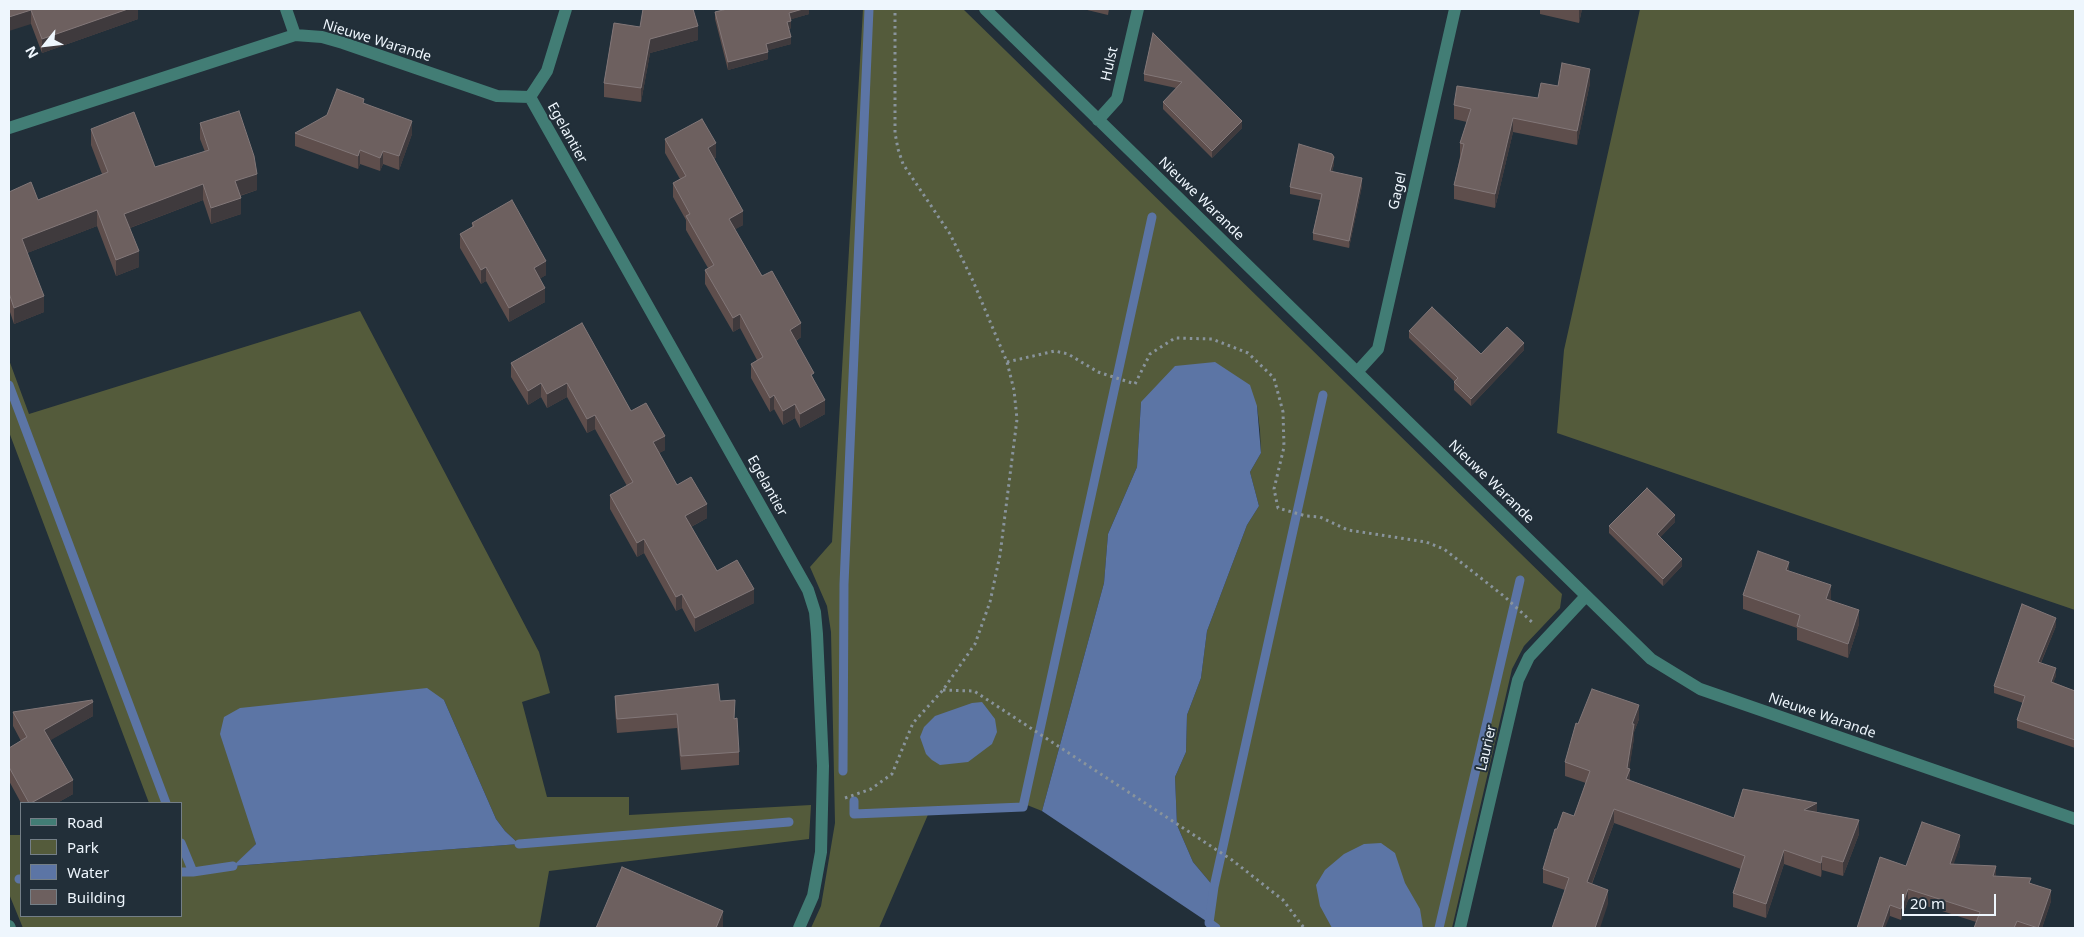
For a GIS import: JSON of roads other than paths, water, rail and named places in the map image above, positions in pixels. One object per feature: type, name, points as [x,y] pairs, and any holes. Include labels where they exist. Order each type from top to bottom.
[{"type":"street","points":[[286,9],[295,35]]},
{"type":"street","points":[[530,98],[547,71],[566,9]]},
{"type":"street","name":"Nieuwe Warande","points":[[985,9],[1651,659],[1700,689],[2075,819]]},
{"type":"street","name":"Hulst","points":[[1098,120],[1117,99],[1138,9]]},
{"type":"street","name":"Gagel","points":[[1357,372],[1378,349],[1455,9]]},
{"type":"street","name":"Nieuwe Warande","points":[[9,128],[295,35],[322,37],[344,43],[497,96],[530,98]]},
{"type":"street","name":"Egelantier","points":[[530,98],[808,590],[815,612],[817,634],[823,766],[821,852],[813,896],[799,928]]},
{"type":"street","name":"Laurier","points":[[1460,928],[1518,680],[1529,657],[1586,596]]},
{"type":"water","points":[[1215,362],[1250,385],[1257,406],[1261,453],[1250,472],[1259,506],[1247,525],[1207,631],[1201,678],[1187,715],[1186,752],[1175,777],[1177,825],[1193,862],[1214,887],[1209,923],[1042,811],[1104,583],[1108,534],[1137,467],[1141,402],[1175,366]]},
{"type":"water","points":[[427,688],[444,700],[496,819],[505,831],[519,844],[233,866],[256,844],[220,734],[224,717],[240,708]]},
{"type":"water","points":[[982,702],[995,719],[997,732],[992,744],[968,762],[940,765],[932,760],[926,754],[920,737],[924,727],[935,716],[972,703]]},
{"type":"water","points":[[1381,843],[1395,853],[1405,883],[1420,909],[1423,928],[1332,928],[1320,906],[1316,885],[1325,870],[1344,854],[1364,844]]},
{"type":"waterway","points":[[843,771],[844,584],[869,9]]},
{"type":"waterway","points":[[854,801],[854,814],[1023,807],[1152,217]]},
{"type":"waterway","points":[[9,385],[166,802]]},
{"type":"waterway","points":[[1216,928],[1209,923],[1214,887],[1323,395]]},
{"type":"waterway","points":[[1439,928],[1520,580]]},
{"type":"waterway","points":[[519,844],[789,822]]},
{"type":"waterway","points":[[182,845],[193,872],[233,866]]},
{"type":"waterway","points":[[182,872],[193,872]]}]
